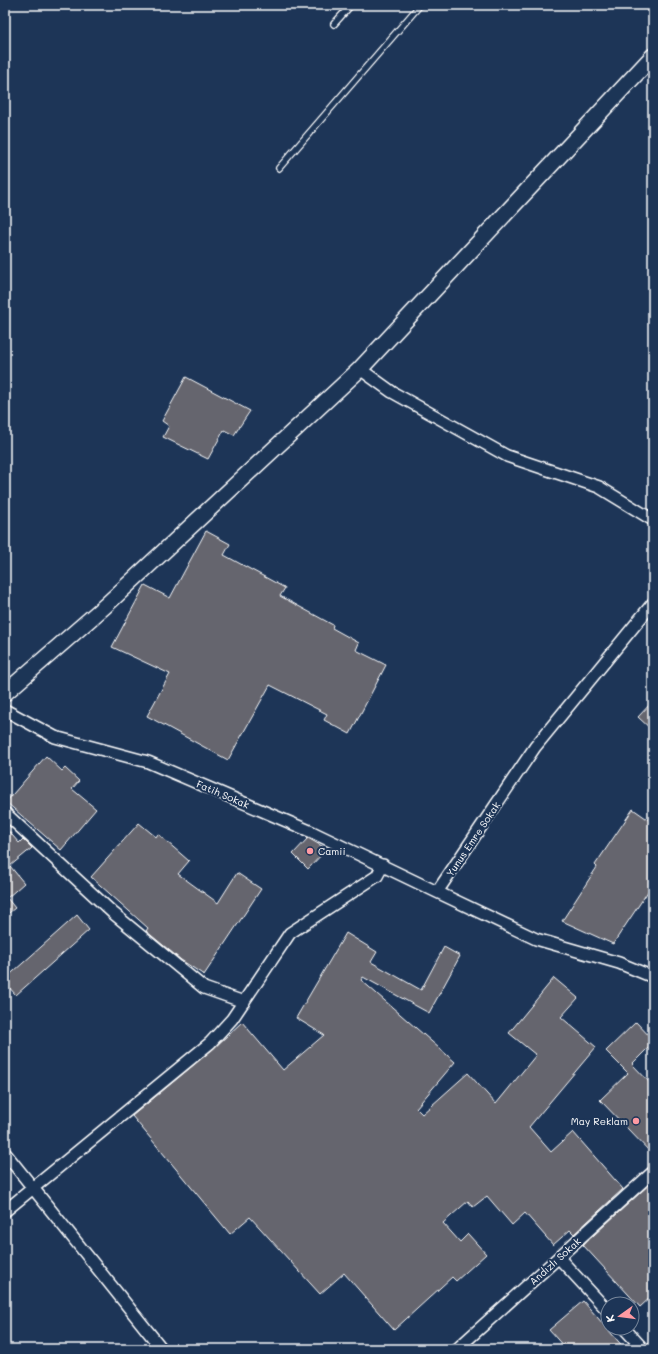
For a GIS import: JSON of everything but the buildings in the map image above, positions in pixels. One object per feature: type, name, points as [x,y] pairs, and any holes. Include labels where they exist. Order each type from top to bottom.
[{"type":"street","points":[[5,693],[106,606],[360,369],[653,56]]},
{"type":"street","points":[[360,369],[392,392],[507,456],[599,486],[653,520]]},
{"type":"street","name":"Yunus Emre Sokak","points":[[437,892],[535,747],[653,603]]},
{"type":"street","name":"Fatih Sokak","points":[[5,710],[55,737],[148,762],[312,832],[437,892]]},
{"type":"street","points":[[5,813],[113,913],[204,988],[244,1002]]},
{"type":"street","points":[[5,1210],[34,1188],[210,1043],[232,1019],[290,933],[377,876],[383,866]]},
{"type":"street","points":[[437,892],[536,939],[619,963],[653,977]]},
{"type":"street","points":[[5,1152],[162,1349]]},
{"type":"street","name":"Andızlı Sokak","points":[[457,1349],[653,1172]]},
{"type":"street","points":[[559,1258],[600,1302]]},
{"type":"street","points":[[631,1336],[643,1349]]},
{"type":"lane","points":[[334,24],[351,5]]},
{"type":"lane","points":[[279,168],[420,5]]},
{"type":"place","name":"Camii","points":[[310,851]]},
{"type":"place","name":"May Reklam","points":[[636,1121]]}]
